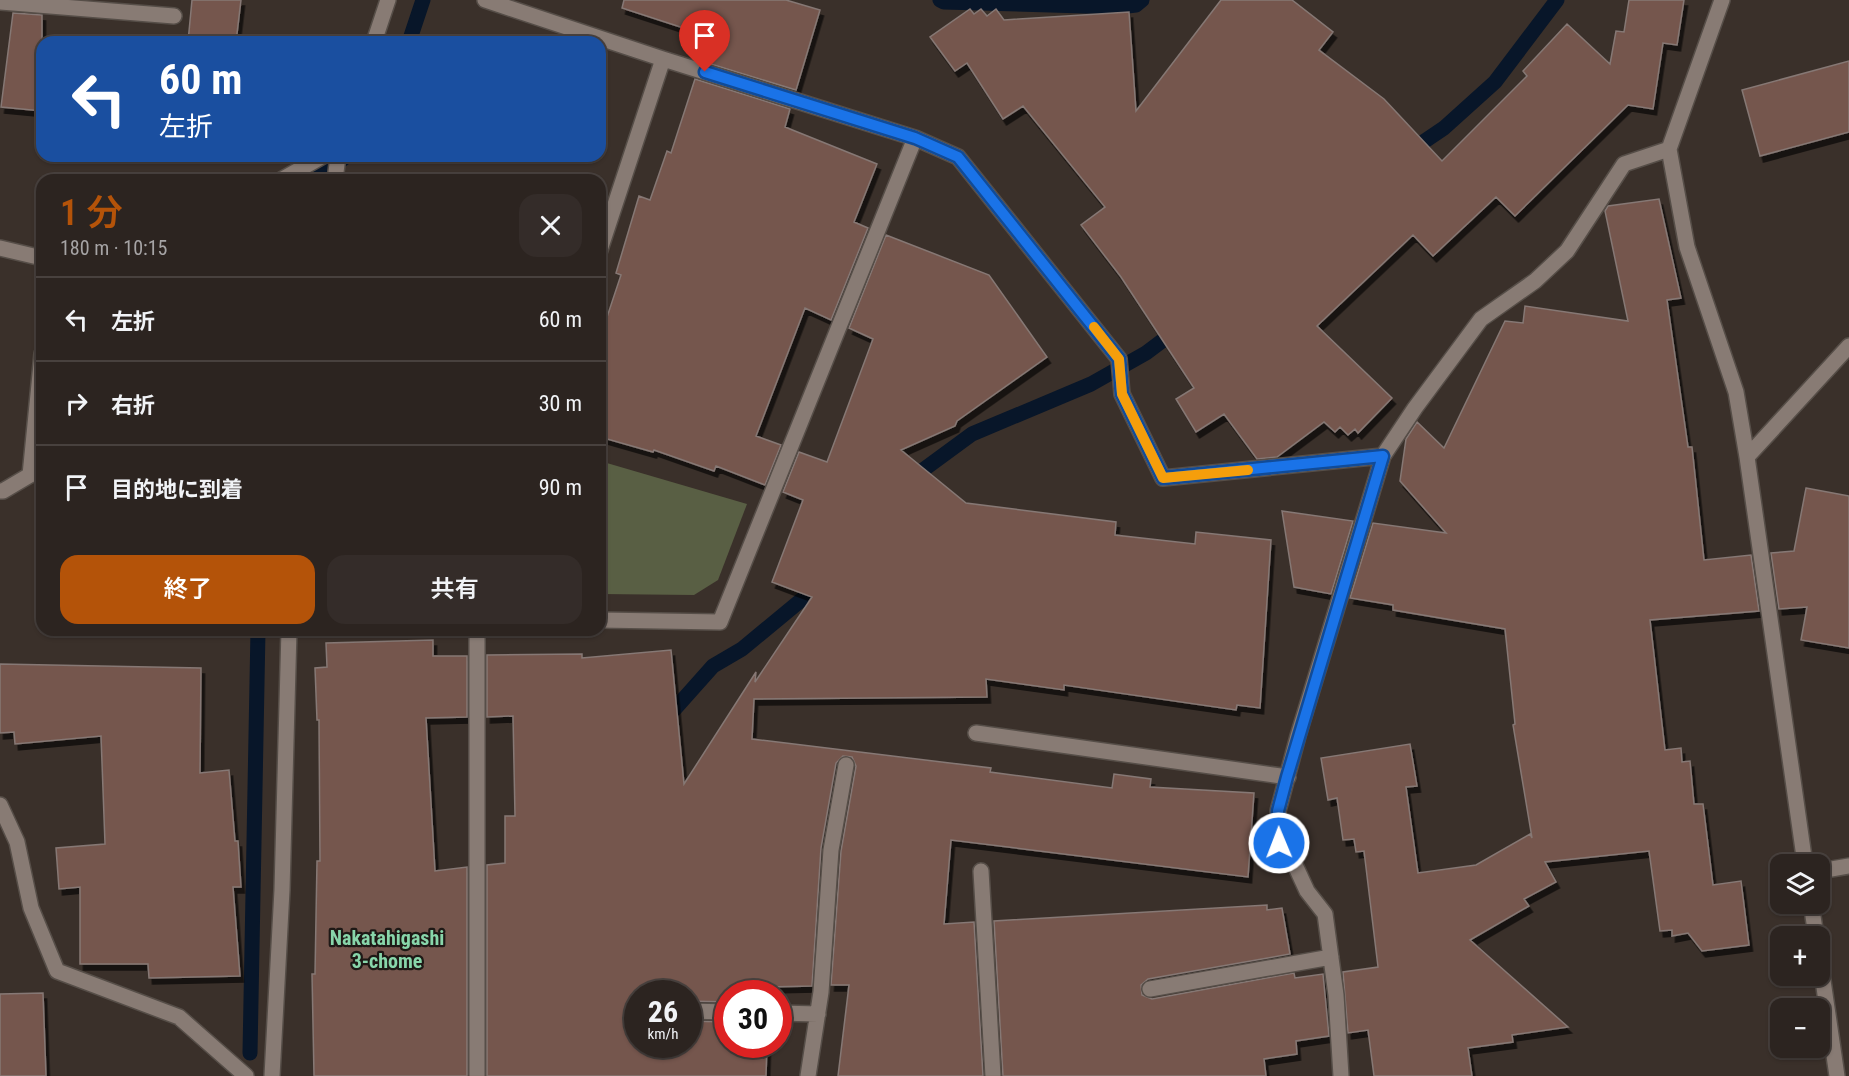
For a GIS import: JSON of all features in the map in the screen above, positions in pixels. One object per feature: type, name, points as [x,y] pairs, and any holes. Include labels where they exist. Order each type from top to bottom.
[{"type":"street","points":[[376,36],[388,0]]},
{"type":"street","points":[[485,0],[594,36]]},
{"type":"street","points":[[1722,0],[1669,149],[1687,247],[1736,392],[1804,854]]},
{"type":"street","points":[[0,2],[174,16]]},
{"type":"street","points":[[606,40],[915,138],[958,157],[1119,359],[1122,394],[1163,478],[1383,456]]},
{"type":"street","points":[[606,232],[663,59]]},
{"type":"street","points":[[606,620],[720,622],[915,138]]},
{"type":"street","points":[[1341,1076],[1336,995],[1325,914],[1307,891],[1295,865],[1279,843],[1278,811],[1383,456],[1480,319],[1535,281],[1567,250],[1624,164],[1669,149]]},
{"type":"street","points":[[292,174],[312,162]]},
{"type":"street","points":[[0,248],[36,257]]},
{"type":"street","points":[[1747,457],[1849,346]]},
{"type":"street","points":[[0,491],[36,473]]},
{"type":"street","points":[[272,1076],[282,890],[289,636]]},
{"type":"street","points":[[477,636],[477,1076]]},
{"type":"street","points":[[976,733],[1287,777]]},
{"type":"street","points":[[808,1076],[821,992],[831,850],[846,765]]},
{"type":"street","points":[[0,805],[17,842],[31,908],[57,971],[179,1017],[246,1076]]},
{"type":"street","points":[[1830,869],[1849,866]]},
{"type":"street","points":[[981,871],[993,1076]]},
{"type":"street","points":[[1150,989],[1331,957]]},
{"type":"street","points":[[1824,986],[1837,1076]]},
{"type":"street","points":[[792,1013],[818,1014]]},
{"type":"green space","points":[[606,463],[747,504],[718,580],[694,595],[606,594]]},
{"type":"building","points":[[192,0],[241,0],[237,36],[189,36]]},
{"type":"building","points":[[624,0],[786,0],[820,10],[796,90],[701,61],[708,36],[622,8]]},
{"type":"building","points":[[1221,0],[1292,0],[1333,32],[1319,50],[1384,99],[1442,161],[1527,76],[1523,71],[1567,24],[1610,64],[1616,31],[1624,32],[1629,0],[1684,0],[1677,45],[1663,43],[1653,109],[1628,105],[1515,216],[1496,197],[1433,256],[1413,235],[1317,326],[1392,398],[1358,433],[1355,429],[1348,435],[1340,427],[1335,432],[1324,422],[1277,457],[1257,459],[1224,414],[1196,432],[1176,399],[1194,388],[1121,277],[1081,225],[1105,207],[1023,106],[1003,119],[967,63],[955,71],[930,37],[970,9],[974,14],[981,9],[987,16],[996,9],[1004,20],[1129,12],[1136,111]]},
{"type":"building","points":[[13,13],[42,15],[42,36],[36,36],[36,110],[1,107]]},
{"type":"building","points":[[1849,61],[1849,132],[1760,156],[1742,90]]},
{"type":"building","points":[[695,79],[790,109],[785,127],[877,164],[854,222],[868,228],[831,320],[805,308],[756,436],[781,445],[765,485],[716,466],[714,471],[654,450],[653,452],[606,439],[606,320],[621,275],[616,273],[639,196],[650,200],[667,151],[671,153]]},
{"type":"building","points":[[1659,199],[1681,298],[1667,300],[1688,447],[1692,447],[1704,560],[1751,555],[1759,611],[1650,620],[1665,750],[1681,748],[1682,762],[1690,761],[1694,804],[1703,804],[1713,885],[1741,881],[1749,945],[1702,951],[1688,933],[1672,936],[1672,930],[1660,931],[1649,851],[1545,862],[1556,882],[1524,899],[1529,906],[1470,940],[1568,1027],[1512,1035],[1513,1042],[1468,1048],[1472,1076],[1374,1076],[1368,1030],[1348,1033],[1343,972],[1378,967],[1364,851],[1356,852],[1354,839],[1343,840],[1337,798],[1328,800],[1321,758],[1410,744],[1417,786],[1406,787],[1418,873],[1476,865],[1530,834],[1532,838],[1513,725],[1515,724],[1505,629],[1393,610],[1393,605],[1350,598],[1373,523],[1446,533],[1400,481],[1406,439],[1417,422],[1444,448],[1505,321],[1523,323],[1525,306],[1628,321],[1605,211],[1608,206]]},
{"type":"building","points":[[886,235],[989,275],[1047,357],[957,421],[955,426],[901,450],[966,503],[1116,522],[1115,535],[1195,544],[1196,532],[1271,540],[1260,708],[1237,705],[1236,710],[1064,685],[1064,690],[986,679],[987,697],[754,699],[752,739],[991,768],[990,772],[1112,788],[1114,774],[1151,779],[1150,787],[1254,793],[1248,877],[951,840],[944,924],[974,922],[983,1076],[838,1076],[849,985],[831,985],[841,851],[856,766],[852,757],[843,756],[836,763],[821,848],[812,986],[792,986],[792,980],[714,980],[714,1002],[702,1001],[702,980],[624,980],[624,1058],[702,1058],[702,1021],[714,1022],[714,1058],[767,1058],[766,1076],[487,1076],[487,865],[505,863],[505,816],[515,816],[513,716],[487,717],[487,655],[582,654],[582,658],[671,650],[684,784],[756,672],[755,682],[812,597],[772,582],[803,500],[783,492],[799,452],[827,462],[873,339],[849,328]]},
{"type":"building","points":[[1806,488],[1849,496],[1849,648],[1801,640],[1807,607],[1779,609],[1771,553],[1794,551]]},
{"type":"building","points":[[1282,511],[1353,521],[1331,594],[1294,587]]},
{"type":"building","points":[[433,640],[433,656],[467,656],[467,717],[426,718],[435,871],[467,867],[467,1076],[314,1076],[312,974],[315,974],[317,861],[320,861],[319,720],[317,720],[315,668],[327,667],[326,643]]},
{"type":"building","points":[[0,664],[201,668],[200,773],[229,770],[235,841],[238,841],[241,887],[233,887],[240,976],[149,978],[148,964],[80,964],[80,887],[59,889],[56,848],[105,844],[101,736],[15,744],[14,732],[0,733]]},
{"type":"building","points":[[1267,905],[1267,910],[1282,908],[1290,954],[1148,979],[1141,985],[1142,995],[1152,999],[1294,973],[1295,978],[1323,974],[1329,1036],[1296,1041],[1297,1054],[1264,1059],[1266,1076],[1003,1076],[994,921]]},
{"type":"building","points":[[43,993],[46,1076],[0,1076],[0,994]]},
{"type":"waterway","points":[[411,36],[423,0]]},
{"type":"waterway","points":[[940,0],[944,2],[1119,7],[1136,5],[1142,0]]},
{"type":"waterway","points":[[1407,153],[1444,128],[1495,82],[1557,0]]},
{"type":"waterway","points":[[322,174],[338,162]]},
{"type":"waterway","points":[[908,481],[972,434],[1091,384],[1146,353],[1178,329]]},
{"type":"waterway","points":[[664,721],[713,666],[742,649],[823,582]]},
{"type":"waterway","points":[[250,1053],[258,636]]},
{"type":"slow traffic","points":[[1094,327],[1119,359],[1122,394],[1163,478],[1248,470]]},
{"type":"district","name":"Nakatahigashi 3-chome","points":[[387,950]]},
{"type":"route","points":[[705,72],[915,138],[958,157],[1119,359],[1122,394],[1163,478],[1383,456],[1298,736],[1278,811],[1279,843]]}]
